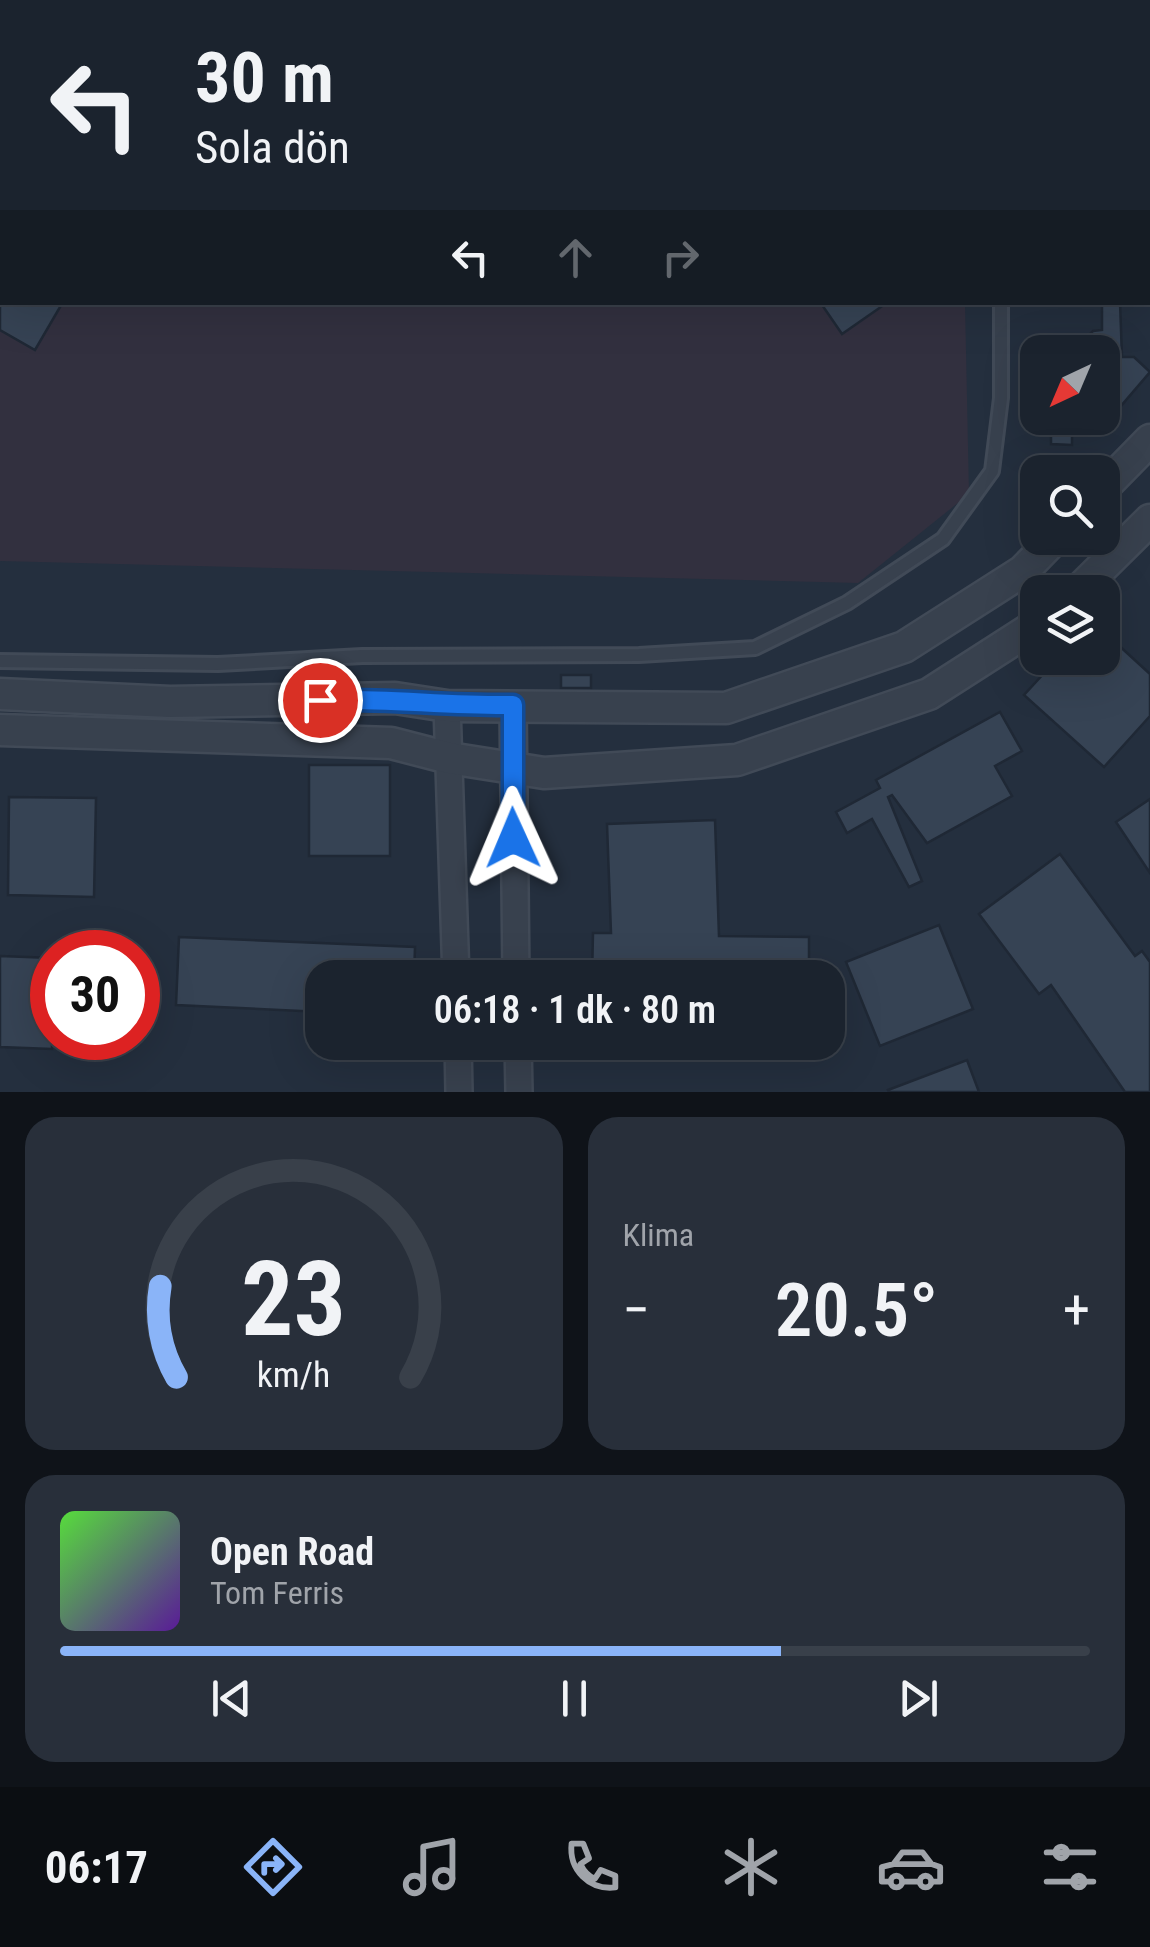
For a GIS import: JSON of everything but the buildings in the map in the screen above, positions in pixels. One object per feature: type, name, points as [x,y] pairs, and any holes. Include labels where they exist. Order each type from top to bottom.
[{"type":"street","points":[[1120,471],[1150,440]]},
{"type":"street","points":[[1094,575],[1150,520]]},
{"type":"street","points":[[0,694],[170,702],[395,698],[447,706],[726,708],[904,647],[1023,570],[1038,555]]},
{"type":"street","points":[[0,730],[391,744],[544,773],[737,760],[929,694],[1020,636]]},
{"type":"street","points":[[513,705],[516,960]]},
{"type":"street","points":[[447,706],[455,960]]},
{"type":"street","points":[[459,1060],[460,1092]]},
{"type":"street","points":[[518,1060],[518,1092]]},
{"type":"lane","points":[[0,662],[218,664],[362,656],[640,655],[755,648],[847,604],[933,547],[972,498],[992,470],[1001,398],[1001,305]]},
{"type":"shaded area","points":[[0,305],[965,305],[969,494],[858,583],[0,561]]},
{"type":"route","points":[[320,700],[395,698],[447,706],[513,705],[513,838]]}]
